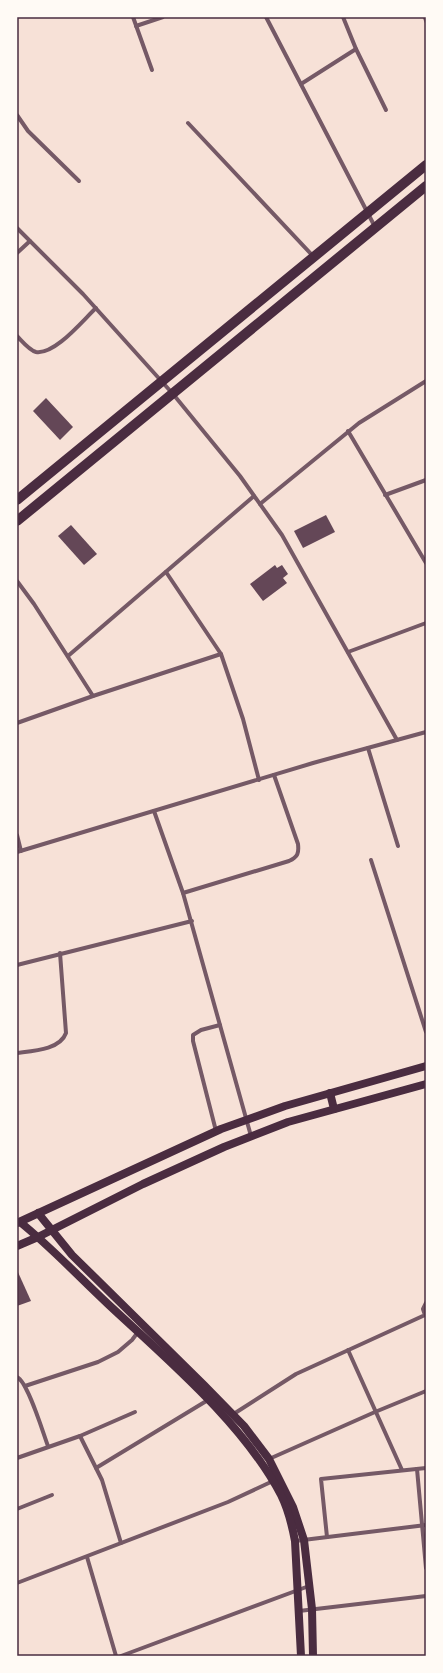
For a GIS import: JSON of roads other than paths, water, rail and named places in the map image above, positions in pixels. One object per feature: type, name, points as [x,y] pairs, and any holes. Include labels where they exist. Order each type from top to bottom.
[{"type":"main road","points":[[18,496],[426,166]]},
{"type":"main road","points":[[17,521],[426,186]]},
{"type":"main road","points":[[314,1656],[312,1610],[309,1586],[293,1507],[244,1426],[228,1417],[208,1400],[138,1332],[19,1222],[216,1131],[285,1106],[330,1092],[426,1066]]},
{"type":"main road","points":[[17,1246],[38,1238],[144,1184],[251,1136],[288,1122],[426,1084]]},
{"type":"main road","points":[[330,1092],[334,1109]]},
{"type":"main road","points":[[38,1213],[72,1255],[204,1385],[228,1417]]},
{"type":"main road","points":[[300,1540],[298,1590],[301,1656]]},
{"type":"street","points":[[133,17],[152,70]]},
{"type":"street","points":[[136,26],[163,17]]},
{"type":"street","points":[[266,17],[376,227]]},
{"type":"street","points":[[343,17],[356,49],[386,110]]},
{"type":"street","points":[[301,84],[356,49]]},
{"type":"street","points":[[17,115],[28,131],[79,181]]},
{"type":"street","points":[[188,123],[313,256]]},
{"type":"street","points":[[17,228],[96,308],[162,381],[260,504],[282,535],[397,740]]},
{"type":"street","points":[[17,253],[30,241]]},
{"type":"street","points":[[17,336],[34,352],[48,350],[58,344],[96,308]]},
{"type":"street","points":[[260,504],[359,422],[426,381]]},
{"type":"street","points":[[348,431],[426,563]]},
{"type":"street","points":[[385,495],[426,480]]},
{"type":"street","points":[[68,656],[254,496]]},
{"type":"street","points":[[166,572],[221,654],[243,719],[259,780]]},
{"type":"street","points":[[17,581],[34,604],[93,696]]},
{"type":"street","points":[[348,652],[426,623]]},
{"type":"street","points":[[17,723],[93,696],[221,654]]},
{"type":"street","points":[[17,835],[19,852],[274,775],[426,732]]},
{"type":"street","points":[[368,748],[398,846]]},
{"type":"street","points":[[183,893],[290,861],[297,857],[299,852],[298,844],[274,775]]},
{"type":"street","points":[[154,811],[192,921],[251,1136]]},
{"type":"street","points":[[371,860],[426,1032]]},
{"type":"street","points":[[17,965],[192,921]]},
{"type":"street","points":[[17,1053],[51,1046],[62,1040],[66,1033],[60,953]]},
{"type":"street","points":[[216,1131],[193,1041],[193,1035],[201,1030],[220,1025]]},
{"type":"street","points":[[228,1417],[296,1374],[426,1315],[423,1310],[426,1303]]},
{"type":"street","points":[[25,1386],[98,1362],[118,1352],[132,1340],[138,1332]]},
{"type":"street","points":[[348,1350],[402,1470]]},
{"type":"street","points":[[17,1377],[21,1379],[25,1386],[48,1446]]},
{"type":"street","points":[[265,1461],[426,1391]]},
{"type":"street","points":[[96,1468],[208,1400]]},
{"type":"street","points":[[17,1458],[80,1436],[135,1412]]},
{"type":"street","points":[[80,1436],[102,1480],[121,1543]]},
{"type":"street","points":[[327,1537],[321,1478],[426,1468]]},
{"type":"street","points":[[417,1469],[424,1525],[426,1568]]},
{"type":"street","points":[[17,1583],[228,1502],[276,1479]]},
{"type":"street","points":[[17,1509],[52,1495]]},
{"type":"street","points":[[300,1540],[424,1525]]},
{"type":"street","points":[[87,1556],[116,1656]]},
{"type":"street","points":[[121,1656],[309,1586]]},
{"type":"street","points":[[299,1611],[426,1596]]},
{"type":"railway","points":[[424,17],[426,22]]}]
